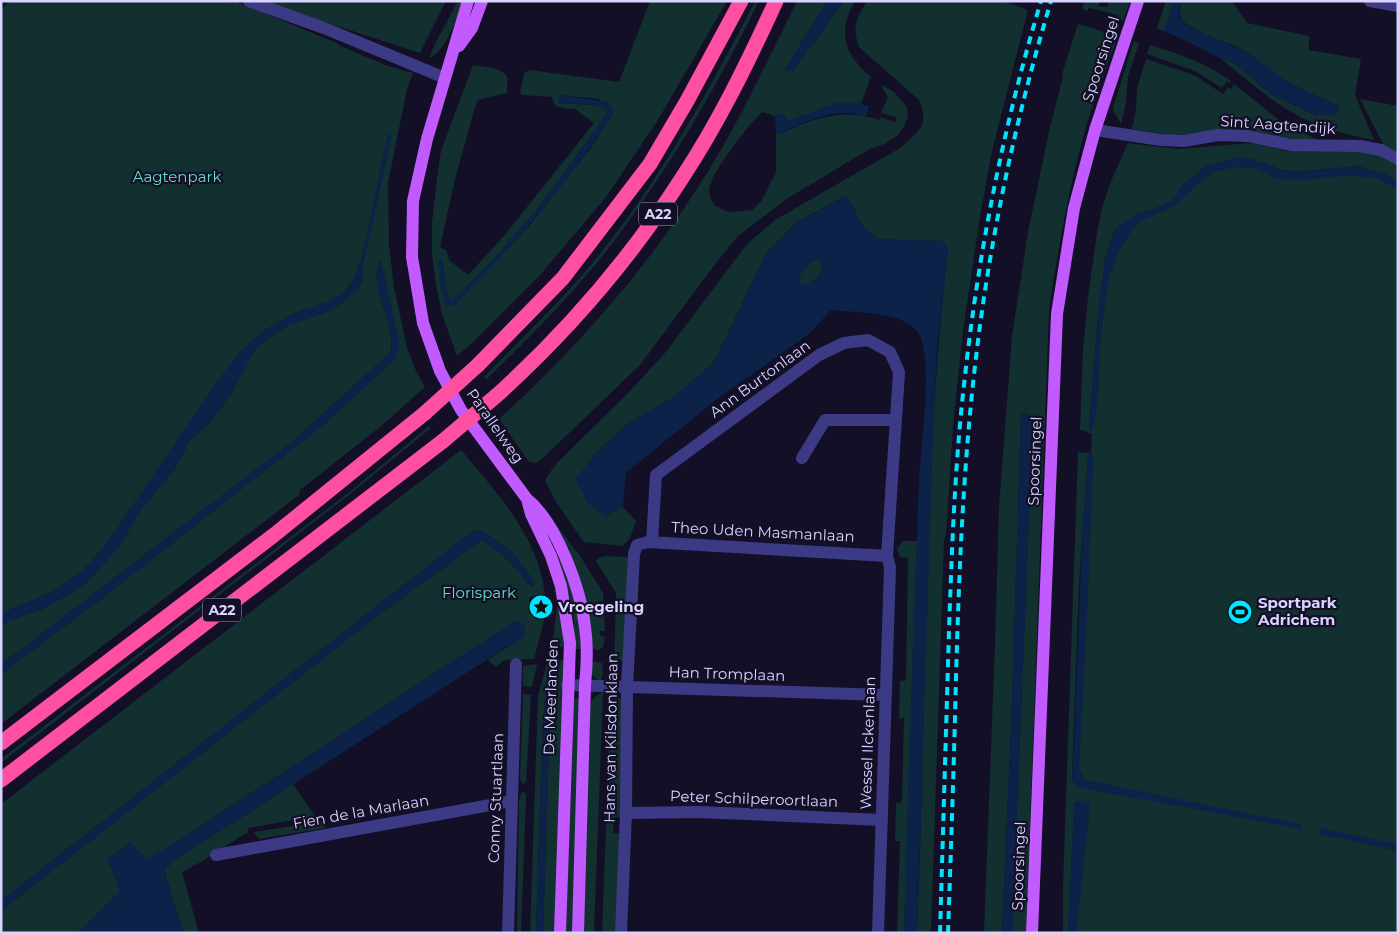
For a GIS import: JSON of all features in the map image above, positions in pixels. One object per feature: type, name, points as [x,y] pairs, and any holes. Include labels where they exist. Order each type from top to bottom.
[{"type":"highway","name":"A22","points":[[1,743],[274,535],[425,414],[478,366],[563,278],[650,164],[688,101],[741,1]]},
{"type":"highway","name":"A22","points":[[1,780],[443,441],[496,396],[554,341],[599,291],[643,236],[683,178],[724,108],[776,1]]},
{"type":"main road","points":[[445,78],[468,1]]},
{"type":"main road","points":[[452,54],[472,28],[482,1]]},
{"type":"main road","name":"Spoorsingel","points":[[1032,933],[1057,314],[1074,208],[1095,130],[1138,1]]},
{"type":"main road","name":"Parallelweg","points":[[445,78],[427,139],[413,201],[412,257],[423,323],[440,371],[461,410],[527,499]]},
{"type":"main road","points":[[527,499],[538,507],[560,546],[580,599],[585,627],[587,666],[578,933]]},
{"type":"main road","name":"De Meerlanden","points":[[527,499],[531,514],[542,534],[561,586],[570,644],[560,933]]},
{"type":"street","points":[[249,1],[324,28],[445,78]]},
{"type":"street","points":[[1370,1],[1398,6]]},
{"type":"street","name":"Sint Aagtendijk","points":[[1095,130],[1161,140],[1184,141],[1218,136],[1248,136],[1291,145],[1360,146],[1381,150],[1398,159]]},
{"type":"street","name":"Ann Burtonlaan","points":[[652,542],[656,475],[819,355],[844,343],[868,340],[890,352],[899,372],[887,556]]},
{"type":"street","points":[[802,458],[825,420],[896,420]]},
{"type":"street","name":"Theo Uden Masmanlaan","points":[[637,545],[652,542],[887,556]]},
{"type":"street","name":"Hans van Kilsdonklaan","points":[[621,933],[626,813],[627,687],[634,554],[637,545]]},
{"type":"street","name":"Wessel Ilckenlaan","points":[[878,933],[890,567],[887,556]]},
{"type":"street","name":"Conny Stuartlaan","points":[[508,933],[516,664]]},
{"type":"street","name":"Han Tromplaan","points":[[568,685],[886,695]]},
{"type":"street","name":"Fien de la Marlaan","points":[[216,855],[512,801]]},
{"type":"street","name":"Peter Schilperoortlaan","points":[[626,813],[699,812],[882,820]]},
{"type":"green space","name":"Aagtenpark","points":[[9,1],[228,1],[233,4],[235,1],[388,66],[413,73],[407,89],[388,183],[389,245],[394,287],[407,348],[425,387],[380,427],[300,490],[299,495],[1,724],[1,674],[110,592],[323,425],[395,359],[384,273],[380,261],[377,271],[377,282],[390,333],[390,353],[293,441],[1,665],[1,624],[45,608],[82,586],[118,547],[144,505],[174,470],[190,440],[211,422],[256,348],[289,325],[326,312],[354,293],[363,281],[362,271],[355,276],[347,290],[340,296],[285,318],[246,346],[239,353],[108,542],[82,572],[56,590],[1,614],[1,10]]},
{"type":"green space","points":[[260,1],[446,1],[420,53]]},
{"type":"green space","points":[[458,1],[463,1],[446,42],[441,49],[429,58],[438,38]]},
{"type":"green space","points":[[650,1],[727,1],[658,120],[606,197],[540,275],[457,356],[442,314],[436,285],[432,255],[432,223],[441,151],[473,65],[492,68],[505,74],[507,77],[507,93],[478,100],[476,104],[455,179],[440,247],[446,250],[450,261],[468,275],[503,237],[594,123],[575,109],[555,106],[552,97],[522,95],[520,92],[524,73],[529,70],[619,82]],"holes":[[[562,95],[598,99],[611,107],[613,114],[590,149],[529,226],[454,306],[447,306],[441,280],[439,258],[442,260],[448,296],[453,301],[500,252],[540,206],[607,114],[607,110],[604,108],[593,105],[560,103]]]},
{"type":"green space","points":[[755,1],[759,1],[697,116],[663,171],[626,225],[560,305],[487,379],[484,377],[576,282],[628,217],[652,183],[695,112]]},
{"type":"green space","points":[[797,1],[827,1],[785,70],[793,71],[844,1],[855,1],[849,13],[845,33],[849,51],[871,77],[861,104],[858,103],[788,121],[781,113],[775,116],[762,112],[748,127],[715,174],[709,191],[715,206],[729,212],[752,210],[762,200],[776,172],[776,132],[779,134],[828,116],[853,115],[879,120],[880,117],[895,122],[897,117],[881,113],[888,97],[882,85],[894,92],[907,107],[908,116],[904,126],[898,135],[884,144],[868,150],[785,200],[737,237],[640,365],[543,458],[536,463],[529,462],[499,419],[585,333],[612,303],[662,240],[707,173],[731,131]]},
{"type":"green space","points":[[867,1],[1002,1],[1028,10],[992,151],[963,330],[944,541],[931,933],[917,933],[929,504],[940,333],[948,248],[944,242],[878,239],[865,229],[846,196],[797,222],[766,254],[713,364],[671,399],[627,424],[593,456],[605,516],[623,507],[636,521],[630,538],[623,546],[584,542],[558,505],[545,481],[557,463],[628,393],[665,353],[747,244],[775,220],[900,148],[921,127],[923,116],[919,100],[859,47],[856,23]]},
{"type":"green space","points":[[1084,1],[1100,1],[1098,6],[1107,7],[1109,1],[1130,1],[1123,21],[1118,20],[1118,15],[1089,8],[1087,11],[1082,9]]},
{"type":"green space","points":[[1166,1],[1174,1],[1164,31],[1157,28]]},
{"type":"green space","points":[[1182,1],[1232,1],[1247,23],[1309,36],[1309,50],[1361,59],[1355,95],[1374,140],[1338,132],[1315,124],[1275,102],[1221,59],[1233,62],[1272,95],[1316,115],[1320,98],[1283,79],[1244,50],[1205,34],[1184,22],[1180,15]]},
{"type":"green space","points":[[1078,24],[1118,36],[1093,104],[1074,172],[1064,218],[1049,311],[1026,933],[1012,933],[1032,442],[1032,418],[1021,414],[1012,704],[1002,933],[984,933],[999,507],[1012,336],[1028,232],[1050,127],[1063,71]]},
{"type":"green space","points":[[1134,41],[1139,43],[1128,76],[1126,103],[1121,124],[1113,110]]},
{"type":"green space","points":[[1150,45],[1193,60],[1231,81],[1229,83],[1227,81],[1222,88],[1195,71],[1147,54]]},
{"type":"green space","points":[[1146,59],[1194,75],[1223,94],[1228,87],[1231,89],[1234,84],[1279,120],[1319,141],[1293,140],[1237,129],[1170,135],[1132,129],[1136,110],[1137,88]]},
{"type":"green space","points":[[1360,99],[1398,106],[1398,153],[1384,146]]},
{"type":"green space","name":"Sportpark Adrichem","points":[[1128,143],[1178,149],[1251,143],[1288,151],[1349,149],[1382,156],[1398,163],[1398,181],[1385,174],[1358,166],[1297,172],[1278,169],[1266,163],[1250,159],[1236,158],[1205,167],[1186,182],[1180,188],[1175,198],[1167,204],[1136,215],[1115,229],[1105,260],[1098,316],[1089,429],[1092,431],[1105,271],[1121,233],[1145,214],[1174,202],[1192,181],[1212,167],[1248,163],[1274,172],[1319,173],[1359,170],[1398,185],[1398,924],[1396,933],[1069,933],[1079,801],[1074,805],[1068,933],[1063,933],[1078,452],[1090,453],[1088,457],[1079,583],[1072,779],[1080,787],[1081,783],[1076,776],[1075,766],[1092,434],[1080,430],[1083,349],[1088,297],[1102,208],[1111,181]]},
{"type":"green space","points":[[821,259],[822,269],[819,276],[811,282],[802,285],[799,282],[799,278],[803,270],[813,261]]},
{"type":"green space","points":[[429,426],[431,428],[349,495],[1,763],[1,759],[348,493]]},
{"type":"green space","name":"Florispark","points":[[461,450],[502,499],[525,535],[535,555],[545,596],[530,597],[529,602],[545,605],[544,621],[534,659],[505,660],[496,667],[488,660],[524,636],[515,621],[167,848],[147,859],[130,843],[107,860],[121,891],[78,933],[1,933],[1,911],[377,616],[482,540],[503,555],[531,587],[535,584],[524,567],[505,547],[480,530],[470,533],[1,901],[1,804]]},
{"type":"green space","points":[[552,519],[582,559],[603,593],[605,631],[600,631],[600,636],[605,637],[603,647],[599,650],[592,649],[576,571],[568,547]]},
{"type":"green space","points":[[903,541],[917,541],[904,933],[897,933],[900,841],[895,841],[896,803],[902,802],[904,718],[899,718],[900,681],[906,680],[908,558],[900,557],[897,549]]},
{"type":"green space","points":[[605,556],[628,557],[625,661],[619,660],[618,670],[614,670],[616,593],[596,561],[598,558]]},
{"type":"green space","points":[[559,560],[562,560],[576,604],[580,626],[580,649],[574,649],[574,620]]},
{"type":"green space","points":[[555,578],[566,647],[557,647],[553,641],[557,604],[553,579]]},
{"type":"green space","points":[[548,659],[566,660],[557,933],[543,933],[551,680],[546,680],[536,933],[530,933],[538,696]]},
{"type":"green space","points":[[591,661],[602,663],[603,673],[601,681],[592,675]]},
{"type":"green space","points":[[537,664],[532,687],[523,686],[523,666]]},
{"type":"green space","points":[[603,692],[594,933],[582,933],[590,703]]},
{"type":"green space","points":[[611,693],[620,698],[624,706],[621,817],[614,817],[613,833],[620,834],[616,933],[602,933]]},
{"type":"green space","points":[[523,694],[531,695],[526,783],[522,784],[520,778]]},
{"type":"green space","points":[[577,698],[580,701],[574,933],[566,933],[572,703]]},
{"type":"green space","points":[[293,784],[315,816],[248,828],[248,832],[182,872],[199,933],[183,933],[164,870],[175,860]]},
{"type":"green space","points":[[522,792],[526,793],[526,797],[521,933],[517,933],[519,800]]},
{"type":"green space","points":[[324,821],[325,828],[259,839],[254,832]]},
{"type":"water","points":[[827,1],[844,1],[793,71],[786,71],[785,70]]},
{"type":"water","points":[[1174,1],[1182,1],[1179,7],[1179,16],[1183,22],[1192,28],[1245,51],[1295,86],[1339,106],[1338,111],[1333,116],[1316,115],[1272,95],[1233,62],[1221,59],[1164,31]]},
{"type":"water","points":[[562,95],[607,102],[613,110],[613,114],[577,165],[538,214],[454,306],[447,306],[440,283],[439,258],[441,257],[442,260],[448,296],[453,301],[500,252],[540,206],[607,114],[607,110],[604,108],[593,105],[560,103],[558,101],[559,97]]},
{"type":"water","points":[[838,102],[858,103],[869,106],[866,117],[852,113],[832,114],[814,119],[778,134],[776,132],[775,116],[780,113],[785,115],[788,121]]},
{"type":"water","points":[[388,133],[392,135],[362,270],[363,281],[354,293],[341,304],[326,312],[289,325],[256,348],[232,393],[211,422],[190,440],[174,470],[145,505],[118,547],[96,573],[82,586],[45,608],[1,624],[1,614],[56,590],[82,571],[108,542],[211,389],[239,353],[275,323],[329,301],[348,289],[356,274],[363,252]]},
{"type":"water","points":[[1236,158],[1250,159],[1266,163],[1278,169],[1297,172],[1358,166],[1385,174],[1398,181],[1398,188],[1375,178],[1349,175],[1296,181],[1274,178],[1256,168],[1235,167],[1215,172],[1201,180],[1175,206],[1143,220],[1131,231],[1119,252],[1109,276],[1101,335],[1097,408],[1092,431],[1089,429],[1098,316],[1105,260],[1115,229],[1136,215],[1167,204],[1175,198],[1180,188],[1186,182],[1205,167]]},
{"type":"water","points":[[846,196],[865,229],[878,239],[944,241],[948,248],[937,350],[933,434],[917,933],[904,933],[919,484],[926,384],[923,347],[919,334],[912,326],[892,317],[831,310],[809,334],[717,399],[626,473],[623,507],[605,516],[587,502],[576,479],[593,456],[627,424],[671,399],[713,364],[766,254],[798,222]],"holes":[[[815,260],[821,260],[822,270],[819,277],[811,282],[802,284],[800,282],[800,275],[804,269]]]},
{"type":"water","points":[[381,260],[400,346],[395,359],[323,425],[110,592],[1,674],[1,665],[293,441],[390,353],[391,333],[378,292],[377,282],[377,269]]},
{"type":"water","points":[[1025,412],[1032,418],[1032,442],[1012,933],[1002,933],[1012,704],[1021,414]]},
{"type":"water","points":[[1090,453],[1093,455],[1093,465],[1079,768],[1085,780],[1300,824],[1303,827],[1301,829],[1081,788],[1072,779],[1083,538],[1088,457]]},
{"type":"water","points":[[480,530],[512,553],[535,584],[531,587],[497,549],[482,540],[377,616],[1,911],[1,901],[470,533]]},
{"type":"water","points":[[515,621],[521,622],[525,626],[524,636],[175,860],[164,871],[183,933],[78,933],[120,891],[107,860],[130,842],[147,859],[167,848]]},
{"type":"water","points":[[551,679],[543,933],[536,933],[542,745],[546,680]]},
{"type":"water","points":[[1082,800],[1088,803],[1090,808],[1076,933],[1068,933],[1074,805]]},
{"type":"water","points":[[1322,828],[1398,844],[1398,851],[1318,834]]},
{"type":"railway","points":[[940,933],[951,567],[956,471],[962,408],[971,328],[994,187],[1015,94],[1041,1]]},
{"type":"railway","points":[[948,933],[960,561],[967,444],[975,366],[988,274],[1005,182],[1026,91],[1051,1]]},
{"type":"place","name":"Vroegeling","points":[[541,607]]},
{"type":"place","name":"Sportpark Adrichem","points":[[1240,612]]}]
